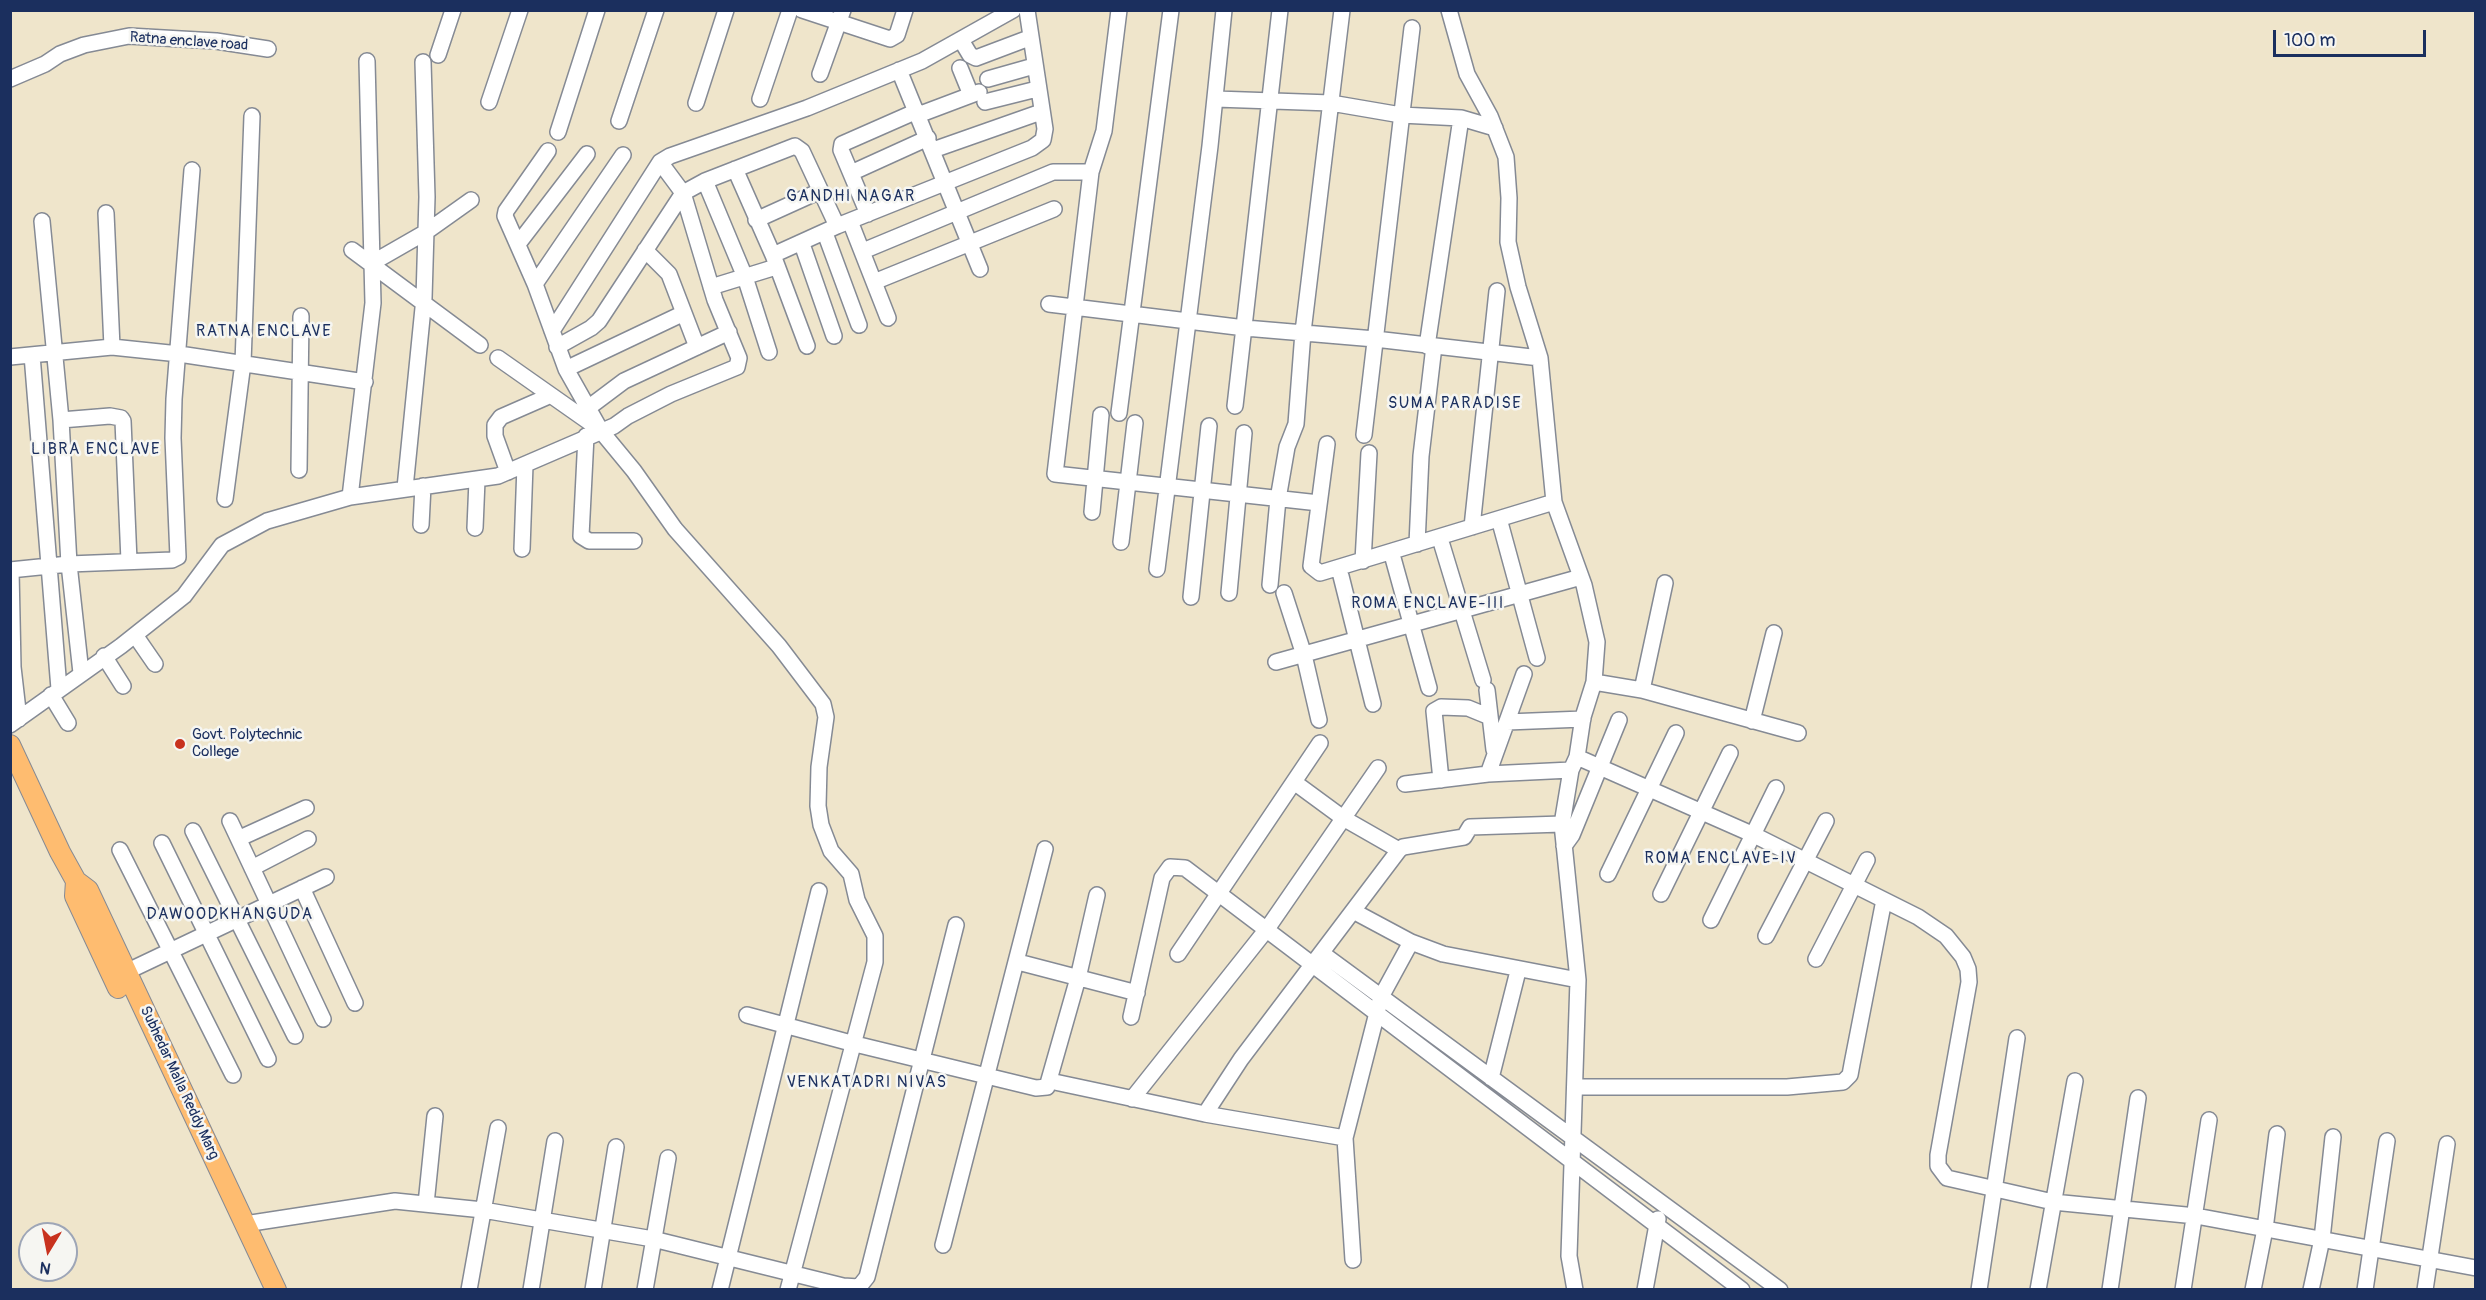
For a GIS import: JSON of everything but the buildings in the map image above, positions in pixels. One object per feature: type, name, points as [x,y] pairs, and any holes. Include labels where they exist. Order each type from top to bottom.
[{"type":"main road","name":"Subhedar Malla Reddy Marg","points":[[10,745],[60,852],[76,881],[88,890],[276,1290]]},
{"type":"main road","name":"Subhedar Malla Reddy Marg","points":[[76,881],[75,896],[261,1290]]},
{"type":"street","points":[[438,55],[453,10]]},
{"type":"street","points":[[489,102],[520,10]]},
{"type":"street","points":[[558,132],[597,10]]},
{"type":"street","points":[[619,121],[656,10]]},
{"type":"street","points":[[696,103],[726,10]]},
{"type":"street","points":[[760,99],[790,10]]},
{"type":"street","points":[[802,10],[840,17],[890,39],[897,35],[905,10]]},
{"type":"street","points":[[552,331],[660,162],[680,152],[807,108],[922,61],[1013,10]]},
{"type":"street","points":[[711,287],[745,277],[837,227],[1032,148],[1043,140],[1046,135],[1029,38],[1027,10]]},
{"type":"street","points":[[1119,10],[1104,130],[1091,172],[1077,308],[1055,474],[1319,503]]},
{"type":"street","points":[[1119,413],[1171,10]]},
{"type":"street","points":[[1157,569],[1186,321],[1216,99],[1224,10]]},
{"type":"street","points":[[1235,406],[1280,10]]},
{"type":"street","points":[[1270,585],[1278,499],[1286,450],[1296,424],[1303,332],[1342,10]]},
{"type":"street","points":[[1449,10],[1467,74],[1495,128],[1508,166],[1508,242],[1518,287],[1540,358],[1554,502],[1581,577],[1597,642],[1594,682],[1583,719],[1562,824],[1578,980],[1569,1256],[1575,1290]]},
{"type":"street","points":[[820,74],[840,17]]},
{"type":"street","points":[[1364,435],[1412,28]]},
{"type":"street","name":"Ratna enclave road","points":[[10,79],[45,64],[60,54],[84,45],[129,36],[216,41],[268,49]]},
{"type":"street","points":[[961,40],[970,55],[976,58],[1029,38]]},
{"type":"street","points":[[350,497],[373,303],[367,61]]},
{"type":"street","points":[[405,488],[424,302],[426,232],[423,62]]},
{"type":"street","points":[[988,80],[1034,66]]},
{"type":"street","points":[[960,68],[978,97]]},
{"type":"street","points":[[899,70],[947,183],[968,243],[980,269]]},
{"type":"street","points":[[868,214],[841,150],[842,144],[917,113],[978,97],[1037,89]]},
{"type":"street","points":[[1216,99],[1330,103],[1401,115],[1461,118],[1495,128]]},
{"type":"street","points":[[851,173],[931,144],[1041,112]]},
{"type":"street","points":[[225,499],[243,363],[252,116]]},
{"type":"street","points":[[1417,544],[1430,346],[1461,118]]},
{"type":"street","points":[[557,347],[599,321],[683,193],[705,181],[795,146],[802,151],[837,227],[859,325]]},
{"type":"street","points":[[548,151],[506,211],[505,216],[566,369],[602,431],[675,529],[779,646],[823,704],[826,717],[819,767],[818,806],[821,825],[831,851],[851,873],[857,900],[875,936],[877,949],[788,1290]]},
{"type":"street","points":[[518,244],[587,154]]},
{"type":"street","points":[[534,284],[622,155]]},
{"type":"street","points":[[15,722],[135,635],[184,596],[222,545],[267,521],[350,497],[477,480],[508,472],[586,436],[602,431],[671,394],[737,367],[739,358],[711,287],[683,193],[660,162]]},
{"type":"street","points":[[735,169],[775,261],[807,346]]},
{"type":"street","points":[[15,722],[11,570],[69,564],[172,560],[178,556],[172,438],[192,170]]},
{"type":"street","points":[[863,251],[1053,172],[1091,172]]},
{"type":"street","points":[[705,181],[745,277],[769,352]]},
{"type":"street","points":[[756,220],[820,191]]},
{"type":"street","points":[[372,263],[426,232],[471,200]]},
{"type":"street","points":[[874,282],[1054,209]]},
{"type":"street","points":[[106,213],[112,347]]},
{"type":"street","points":[[42,222],[53,353],[62,420],[69,564],[81,673]]},
{"type":"street","points":[[837,227],[863,251],[888,318]]},
{"type":"street","points":[[802,244],[834,336]]},
{"type":"street","points":[[352,250],[480,345]]},
{"type":"street","points":[[645,250],[669,274],[697,347]]},
{"type":"street","points":[[1472,527],[1497,291]]},
{"type":"street","points":[[1049,304],[1245,328],[1375,339],[1540,358]]},
{"type":"street","points":[[566,369],[684,313]]},
{"type":"street","points":[[300,470],[301,316]]},
{"type":"street","points":[[588,408],[624,381],[729,332]]},
{"type":"street","points":[[10,357],[112,347],[179,354],[365,382]]},
{"type":"street","points":[[32,356],[55,692],[68,723]]},
{"type":"street","points":[[498,358],[549,396],[602,431]]},
{"type":"street","points":[[508,472],[495,436],[495,425],[501,417],[549,396]]},
{"type":"street","points":[[1092,512],[1101,415]]},
{"type":"street","points":[[62,420],[110,416],[121,418],[123,421],[129,561]]},
{"type":"street","points":[[1121,542],[1135,423]]},
{"type":"street","points":[[1191,597],[1209,426]]},
{"type":"street","points":[[1229,593],[1244,433]]},
{"type":"street","points":[[586,436],[580,536],[589,541],[634,541]]},
{"type":"street","points":[[1327,444],[1311,566],[1320,573],[1554,502]]},
{"type":"street","points":[[1363,561],[1369,453]]},
{"type":"street","points":[[522,549],[525,465]]},
{"type":"street","points":[[474,528],[477,480]]},
{"type":"street","points":[[421,525],[423,486]]},
{"type":"street","points":[[1501,526],[1537,658]]},
{"type":"street","points":[[1442,545],[1464,610],[1485,685],[1494,753]]},
{"type":"street","points":[[1393,558],[1429,688]]},
{"type":"street","points":[[1341,576],[1373,704]]},
{"type":"street","points":[[1276,662],[1581,577]]},
{"type":"street","points":[[1642,690],[1665,583]]},
{"type":"street","points":[[1284,593],[1304,655],[1319,720]]},
{"type":"street","points":[[1752,721],[1774,633]]},
{"type":"street","points":[[135,635],[155,664]]},
{"type":"street","points":[[104,656],[123,686]]},
{"type":"street","points":[[1488,774],[1524,674]]},
{"type":"street","points":[[1594,682],[1642,690],[1798,733]]},
{"type":"street","points":[[1441,780],[1434,711],[1441,707],[1468,708],[1490,717]]},
{"type":"street","points":[[1507,722],[1583,719]]},
{"type":"street","points":[[1564,846],[1572,835],[1620,720]]},
{"type":"street","points":[[1608,874],[1651,789],[1676,733]]},
{"type":"street","points":[[1178,954],[1320,743]]},
{"type":"street","points":[[1661,894],[1730,753]]},
{"type":"street","points":[[1405,784],[1574,763],[1600,766],[1754,835],[1917,916],[1946,936],[1963,957],[1968,969],[1964,1015],[1938,1166],[1947,1178],[2054,1202],[2196,1216],[2475,1268]]},
{"type":"street","points":[[1132,1099],[1267,929],[1378,768]]},
{"type":"street","points":[[1294,782],[1343,818],[1399,850]]},
{"type":"street","points":[[1711,920],[1776,788]]},
{"type":"street","points":[[240,838],[306,808]]},
{"type":"street","points":[[230,821],[240,838],[323,1019]]},
{"type":"street","points":[[1767,936],[1826,821]]},
{"type":"street","points":[[1205,1114],[1241,1059],[1355,912],[1399,850],[1403,847],[1464,837],[1470,827],[1562,824]]},
{"type":"street","points":[[193,831],[295,1036]]},
{"type":"street","points":[[252,868],[308,840]]},
{"type":"street","points":[[162,843],[268,1059]]},
{"type":"street","points":[[943,1245],[1018,962],[1045,849]]},
{"type":"street","points":[[120,850],[233,1075]]},
{"type":"street","points":[[1816,959],[1867,860]]},
{"type":"street","points":[[1131,1017],[1164,873],[1176,866],[1185,868],[1267,929],[1382,997],[1780,1290]]},
{"type":"street","points":[[126,972],[326,877]]},
{"type":"street","points":[[302,888],[355,1003]]},
{"type":"street","points":[[720,1290],[819,891]]},
{"type":"street","points":[[747,1015],[923,1061],[1036,1088],[1047,1087],[1078,978],[1097,895]]},
{"type":"street","points":[[1575,1087],[1787,1087],[1843,1082],[1850,1076],[1884,900]]},
{"type":"street","points":[[1355,912],[1411,942],[1443,954],[1518,971],[1578,980]]},
{"type":"street","points":[[245,1224],[395,1201],[426,1204],[483,1210],[601,1229],[653,1239],[849,1287],[859,1287],[864,1283],[957,925]]},
{"type":"street","points":[[1353,1260],[1345,1138],[1382,997],[1411,942]]},
{"type":"street","points":[[1318,960],[1378,1015],[1742,1290]]},
{"type":"street","points":[[1018,962],[1137,993]]},
{"type":"street","points":[[1491,1078],[1518,971]]},
{"type":"street","points":[[1978,1290],[2017,1038]]},
{"type":"street","points":[[2038,1290],[2075,1081]]},
{"type":"street","points":[[1050,1082],[1205,1114],[1345,1138]]},
{"type":"street","points":[[2110,1290],[2138,1098]]},
{"type":"street","points":[[426,1204],[435,1116]]},
{"type":"street","points":[[2183,1290],[2209,1120]]},
{"type":"street","points":[[469,1290],[498,1128]]},
{"type":"street","points":[[2253,1290],[2265,1229],[2277,1134]]},
{"type":"street","points":[[2311,1290],[2322,1239],[2332,1137]]},
{"type":"street","points":[[531,1290],[555,1141]]},
{"type":"street","points":[[2365,1290],[2373,1249],[2387,1141]]},
{"type":"street","points":[[2425,1290],[2447,1144]]},
{"type":"street","points":[[593,1290],[615,1147]]},
{"type":"street","points":[[645,1290],[668,1158]]},
{"type":"street","points":[[1645,1290],[1661,1203]]},
{"type":"place","name":"Govt. Polytechnic College","points":[[180,744]]},
{"type":"district","name":"GANDHI NAGAR","points":[[851,197]]},
{"type":"district","name":"RATNA ENCLAVE","points":[[264,332]]},
{"type":"district","name":"SUMA PARADISE","points":[[1455,404]]},
{"type":"district","name":"LIBRA ENCLAVE","points":[[96,450]]},
{"type":"district","name":"ROMA ENCLAVE-III","points":[[1428,604]]},
{"type":"district","name":"ROMA ENCLAVE-IV","points":[[1721,859]]},
{"type":"district","name":"DAWOODKHANGUDA","points":[[230,915]]},
{"type":"district","name":"VENKATADRI NIVAS","points":[[867,1083]]}]
